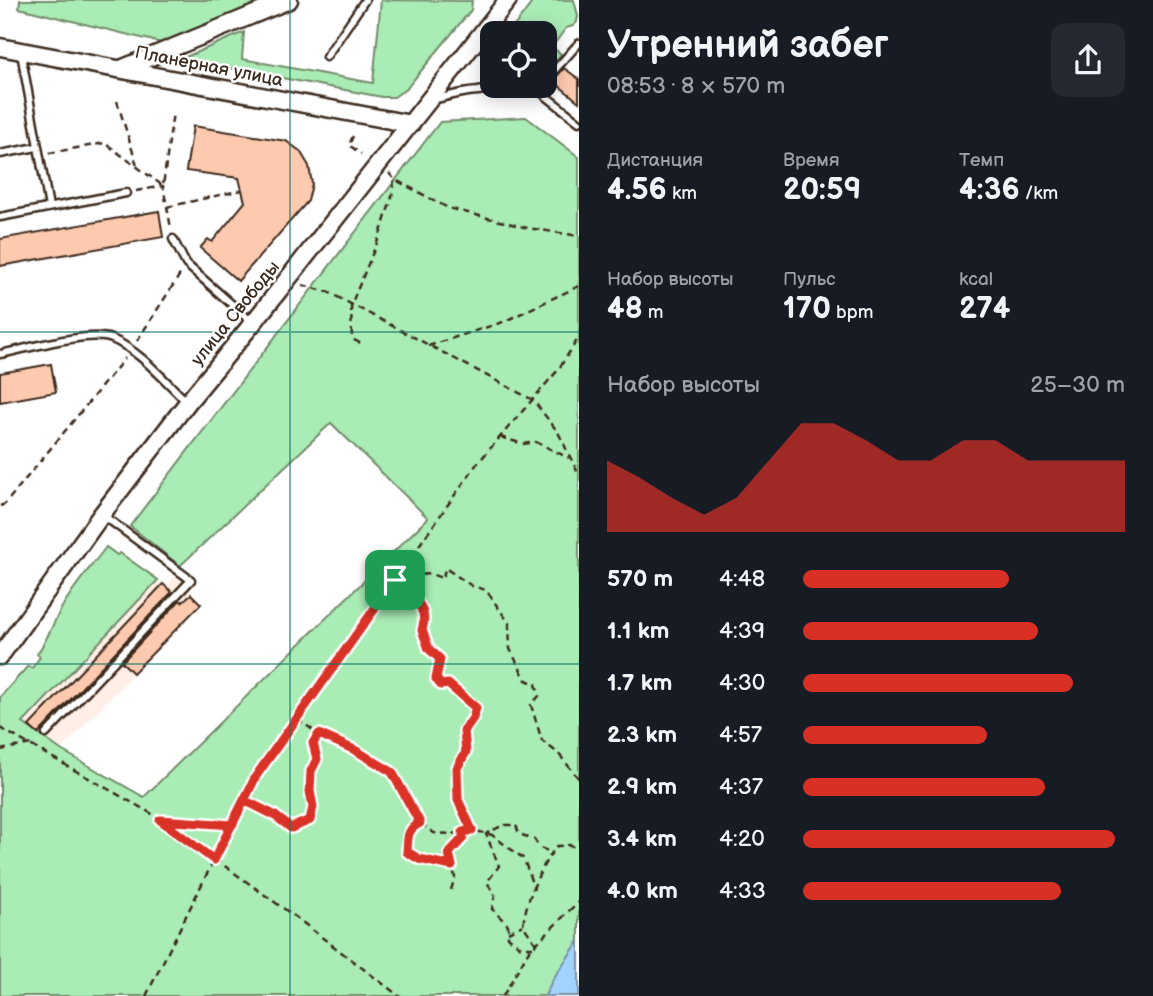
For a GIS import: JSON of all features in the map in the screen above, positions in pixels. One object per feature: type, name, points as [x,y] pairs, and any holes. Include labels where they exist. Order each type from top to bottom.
[{"type":"main road","points":[[121,69],[289,0]]},
{"type":"main road","name":"улица Свободы","points":[[0,656],[102,514],[188,402],[411,124],[504,1]]},
{"type":"main road","name":"Планерная улица","points":[[0,47],[411,124]]},
{"type":"lane","points":[[326,57],[365,0]]},
{"type":"lane","points":[[557,68],[579,43]]},
{"type":"lane","points":[[20,51],[49,207]]},
{"type":"lane","points":[[428,101],[480,90]]},
{"type":"lane","points":[[549,98],[579,122]]},
{"type":"lane","points":[[0,153],[37,147]]},
{"type":"lane","points":[[0,217],[126,192]]},
{"type":"lane","points":[[173,239],[186,264],[253,323]]},
{"type":"lane","points":[[0,354],[93,336],[110,339],[131,350],[188,402]]},
{"type":"lane","points":[[46,734],[191,580],[102,514]]},
{"type":"path","points":[[117,101],[138,167]]},
{"type":"path","points":[[173,112],[163,186],[173,239]]},
{"type":"path","points":[[353,136],[349,145],[361,154]]},
{"type":"path","points":[[39,155],[105,143],[163,186]]},
{"type":"path","points":[[360,343],[352,339],[351,305],[379,239],[392,197],[394,179],[448,208],[528,228],[579,236]]},
{"type":"path","points":[[126,192],[163,186]]},
{"type":"path","points":[[167,207],[242,190]]},
{"type":"path","points":[[0,506],[5,504],[131,350],[186,264]]},
{"type":"path","points":[[286,280],[328,292],[533,400],[558,432],[579,475]]},
{"type":"path","points":[[428,346],[503,322],[579,286]]},
{"type":"path","points":[[146,996],[256,776],[475,464],[558,370],[579,337]]},
{"type":"path","points":[[500,437],[523,444],[536,442],[571,459]]},
{"type":"path","points":[[400,585],[415,575],[436,575],[443,579],[445,568],[472,586],[486,590],[509,623],[510,649],[526,680],[536,684],[539,696],[531,705],[542,741],[558,753],[579,779]]},
{"type":"path","points":[[395,580],[423,607],[422,630],[429,649],[440,659],[436,679],[441,685],[448,684],[476,708],[464,731],[466,752],[457,768],[458,800],[472,830]]},
{"type":"path","points":[[297,719],[319,734],[355,750],[392,772],[420,823],[434,833],[472,830],[492,835],[524,859],[534,890]]},
{"type":"path","points":[[0,728],[160,820],[294,916],[399,996]]},
{"type":"path","points":[[244,800],[274,815],[291,828],[310,820],[313,807],[310,791],[311,771],[317,759],[313,743],[319,734]]},
{"type":"path","points":[[0,750],[31,744]]},
{"type":"path","points":[[160,820],[232,825]]},
{"type":"path","points":[[420,823],[408,832],[407,852],[419,859],[452,866]]},
{"type":"path","points":[[486,834],[503,825],[516,825],[519,834],[534,839],[540,848],[551,852]]},
{"type":"path","points":[[451,890],[455,877],[449,853],[463,838],[463,832]]},
{"type":"path","points":[[486,834],[499,866],[487,882],[495,895],[492,909],[508,925],[508,937],[521,947],[525,959]]},
{"type":"path","points":[[535,946],[523,925],[525,906],[551,852],[557,846],[570,845],[579,851]]},
{"type":"path","points":[[503,996],[535,946],[579,901]]},
{"type":"path","points":[[508,933],[523,925]]},
{"type":"path","points":[[521,947],[535,946]]},
{"type":"shaded area","points":[[180,570],[192,582],[187,589],[202,602],[61,750],[22,723],[158,580],[167,585]]},
{"type":"green space","points":[[20,0],[259,0],[250,9],[166,44],[19,8]]},
{"type":"green space","points":[[381,0],[472,1],[471,10],[407,88],[394,97],[382,97],[181,59],[244,32],[242,59],[373,83]]},
{"type":"green space","points":[[534,0],[574,0],[578,16],[577,22],[566,28],[557,40],[557,21],[518,21]]},
{"type":"green space","points":[[526,117],[579,157],[579,941],[553,979],[545,996],[0,996],[0,697],[28,666],[32,668],[40,657],[37,654],[64,603],[106,547],[117,555],[120,553],[158,580],[23,723],[61,750],[144,797],[428,518],[331,423],[180,566],[130,526],[440,122]]},
{"type":"water","points":[[579,941],[579,996],[545,996],[553,979]]},
{"type":"building","points":[[564,68],[579,79],[579,102],[557,84],[557,76]]},
{"type":"building","points":[[193,126],[286,141],[300,151],[309,166],[312,184],[308,201],[238,281],[200,248],[208,239],[212,242],[245,202],[239,178],[186,171]]},
{"type":"building","points":[[159,211],[163,237],[0,266],[0,239]]},
{"type":"building","points":[[51,364],[56,392],[0,402],[0,373]]},
{"type":"building","points":[[163,584],[172,592],[38,734],[29,726]]},
{"type":"building","points":[[191,594],[201,604],[133,673],[122,662],[180,600],[182,602]]},
{"type":"route","points":[[395,580],[256,776],[232,825],[160,820],[214,860],[244,800],[274,815],[291,828],[310,820],[313,807],[310,791],[311,771],[317,759],[313,743],[319,734],[355,750],[392,772],[420,823],[408,832],[407,852],[419,859],[452,866],[449,853],[463,838],[463,832],[472,830],[458,800],[457,768],[466,752],[464,731],[476,708],[448,684],[441,685],[436,679],[440,659],[429,649],[422,630],[423,607],[395,580]]}]
